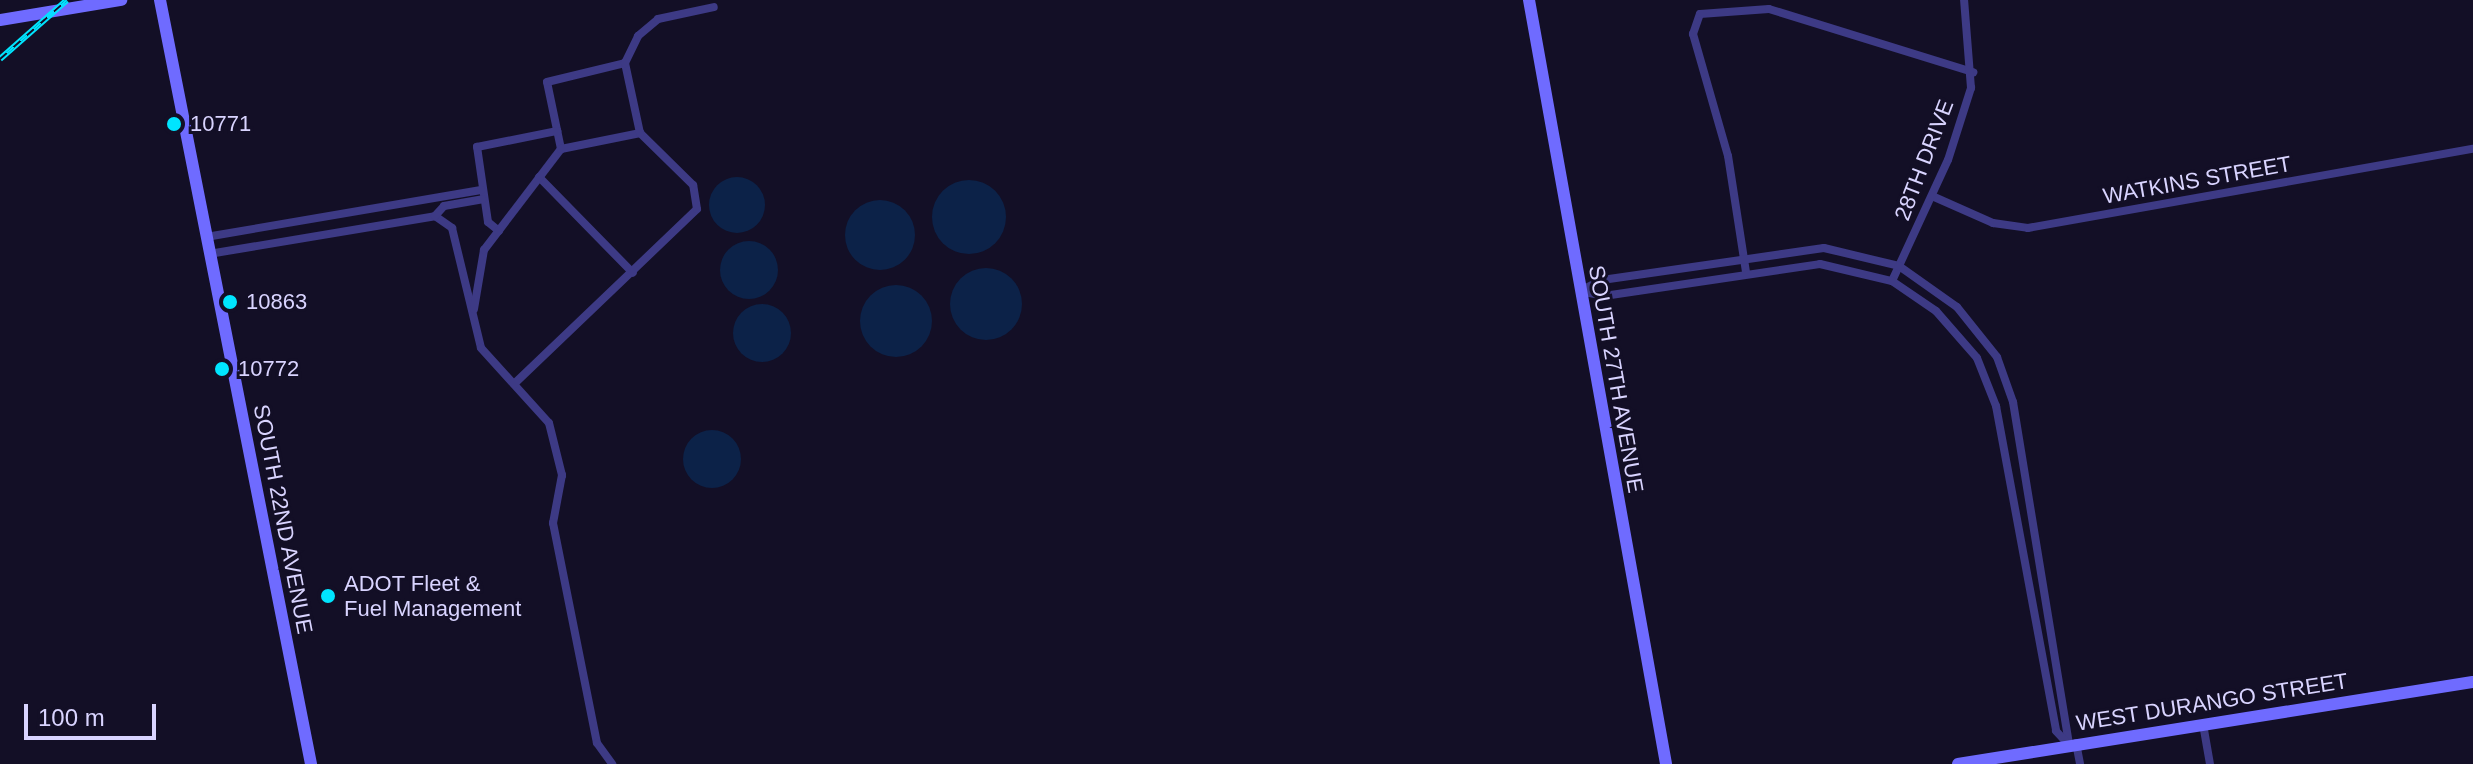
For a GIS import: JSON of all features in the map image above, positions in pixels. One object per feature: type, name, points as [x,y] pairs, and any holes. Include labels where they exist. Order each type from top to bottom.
[{"type":"street","points":[[0,20],[121,0]]},
{"type":"street","name":"SOUTH 22ND AVENUE","points":[[160,0],[311,764]]},
{"type":"street","name":"SOUTH 27TH AVENUE","points":[[1529,0],[1666,764]]},
{"type":"street","name":"28TH DRIVE","points":[[1892,281],[1932,196],[1973,72],[1964,0]]},
{"type":"street","points":[[514,384],[697,209],[693,185],[640,133],[625,63],[638,36],[658,19],[714,7]]},
{"type":"street","points":[[1746,272],[1728,156],[1693,34],[1700,14],[1769,9],[1973,72]]},
{"type":"street","points":[[561,149],[547,82],[625,63]]},
{"type":"street","points":[[499,231],[488,222],[481,194],[477,147],[557,131]]},
{"type":"street","points":[[473,316],[484,250],[561,149],[640,133]]},
{"type":"street","name":"WATKINS STREET","points":[[1932,196],[1993,223],[2028,228],[2473,149]]},
{"type":"street","points":[[539,177],[633,273]]},
{"type":"street","points":[[206,237],[481,194]]},
{"type":"street","points":[[209,254],[435,216],[444,206],[481,194]]},
{"type":"street","points":[[435,216],[452,228],[481,348],[549,423],[560,467],[553,523],[597,743],[612,764]]},
{"type":"street","points":[[245,231],[248,247]]},
{"type":"street","points":[[1580,291],[1602,280],[1744,256],[1842,249],[1899,266],[1957,307],[2005,376],[2073,744],[2080,764]]},
{"type":"street","points":[[1580,291],[1604,296],[1746,272],[1820,264],[1892,281],[1953,327],[1986,377],[2056,731],[2073,744]]},
{"type":"street","name":"WEST DURANGO STREET","points":[[1958,764],[2473,682]]},
{"type":"street","points":[[2203,724],[2210,764]]},
{"type":"water","points":[[737,177],[757,185],[765,205],[757,225],[737,233],[717,225],[709,205],[717,185]]},
{"type":"water","points":[[969,180],[983,183],[995,191],[1003,203],[1006,217],[1003,231],[995,243],[983,251],[969,254],[955,251],[943,243],[935,231],[932,217],[935,203],[943,191],[955,183]]},
{"type":"water","points":[[887,200],[909,215],[915,235],[913,249],[905,260],[894,268],[873,270],[855,260],[847,249],[845,228],[855,210],[866,202]]},
{"type":"water","points":[[749,241],[760,243],[769,250],[776,259],[776,281],[769,290],[760,297],[749,299],[738,297],[729,290],[722,281],[720,270],[722,259],[729,250],[738,243]]},
{"type":"water","points":[[986,268],[1006,274],[1016,284],[1022,304],[1016,324],[1006,334],[986,340],[966,334],[956,324],[950,304],[956,284],[966,274]]},
{"type":"water","points":[[896,285],[916,291],[926,301],[932,321],[926,341],[916,351],[896,357],[876,351],[866,341],[860,321],[866,301],[876,291]]},
{"type":"water","points":[[762,304],[773,306],[782,313],[789,322],[789,344],[782,353],[773,360],[762,362],[751,360],[742,353],[735,344],[733,333],[735,322],[742,313],[751,306]]},
{"type":"water","points":[[712,430],[723,432],[732,439],[739,448],[739,470],[732,479],[723,486],[712,488],[701,486],[692,479],[685,470],[683,459],[685,448],[692,439],[701,432]]},
{"type":"railway","points":[[0,59],[67,0]]},
{"type":"place","name":"10771","points":[[174,124]]},
{"type":"place","name":"10863","points":[[230,302]]},
{"type":"place","name":"10772","points":[[222,369]]},
{"type":"place","name":"ADOT Fleet & Fuel Management","points":[[328,596]]}]
